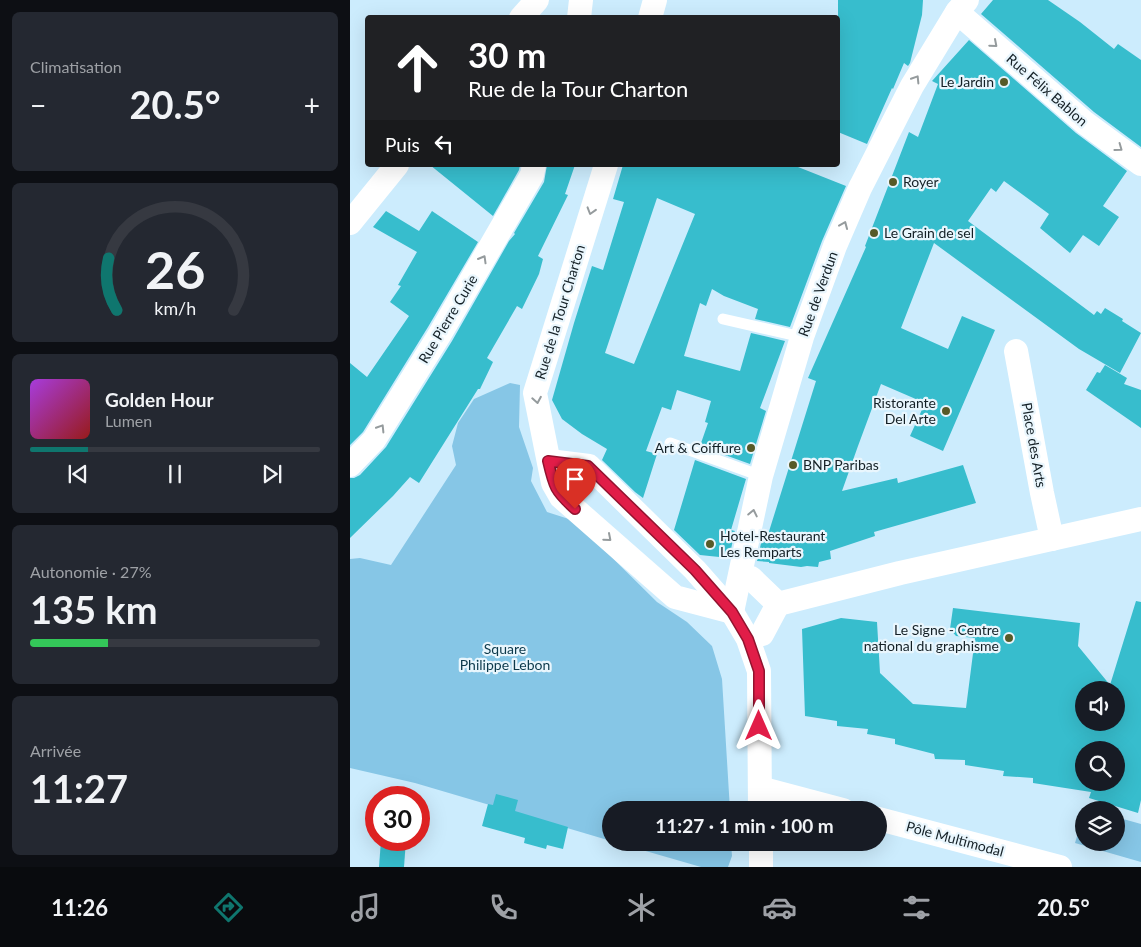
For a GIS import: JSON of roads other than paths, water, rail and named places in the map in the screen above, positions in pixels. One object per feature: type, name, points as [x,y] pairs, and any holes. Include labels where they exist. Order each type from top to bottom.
[{"type":"street","points":[[524,15],[537,0]]},
{"type":"street","points":[[579,15],[581,0]]},
{"type":"street","points":[[651,15],[655,0]]},
{"type":"street","name":"Rue Félix Bablon","points":[[962,6],[1085,124],[1141,164]]},
{"type":"street","name":"Rue de Verdun","points":[[732,612],[761,476],[802,337],[835,246],[860,188],[912,86],[962,6]]},
{"type":"street","points":[[350,224],[395,167]]},
{"type":"street","name":"Rue Pierre Curie","points":[[350,465],[374,440],[440,334],[532,175],[534,167]]},
{"type":"street","name":"Rue de la Tour Charton","points":[[605,167],[535,393],[553,484],[561,497],[675,596],[732,612]]},
{"type":"street","name":"Place des Arts","points":[[1016,351],[1052,539]]},
{"type":"street","points":[[548,461],[588,466],[695,570],[732,612],[748,639],[759,671],[760,799],[775,801]]},
{"type":"street","points":[[762,634],[778,604],[900,573],[1141,519]]},
{"type":"street","points":[[751,578],[778,604]]},
{"type":"street","name":"Pôle Multimodal","points":[[887,821],[1060,867]]},
{"type":"street","points":[[761,851],[761,867]]},
{"type":"lane","points":[[723,319],[802,337]]},
{"type":"lane","points":[[670,443],[761,476]]},
{"type":"place","name":"Le Jardin","points":[[1004,82]]},
{"type":"place","name":"Royer","points":[[893,182]]},
{"type":"place","name":"Le Grain de sel","points":[[874,233]]},
{"type":"place","name":"Ristorante Del Arte","points":[[946,411]]},
{"type":"place","name":"Art & Coiffure","points":[[751,448]]},
{"type":"place","name":"BNP Paribas","points":[[793,465]]},
{"type":"place","name":"Hotel-Restaurant Les Remparts","points":[[710,544]]},
{"type":"place","name":"Le Signe - Centre national du graphisme","points":[[1009,638]]},
{"type":"park label","name":"Square Philippe Lebon","points":[[505,658]]}]
